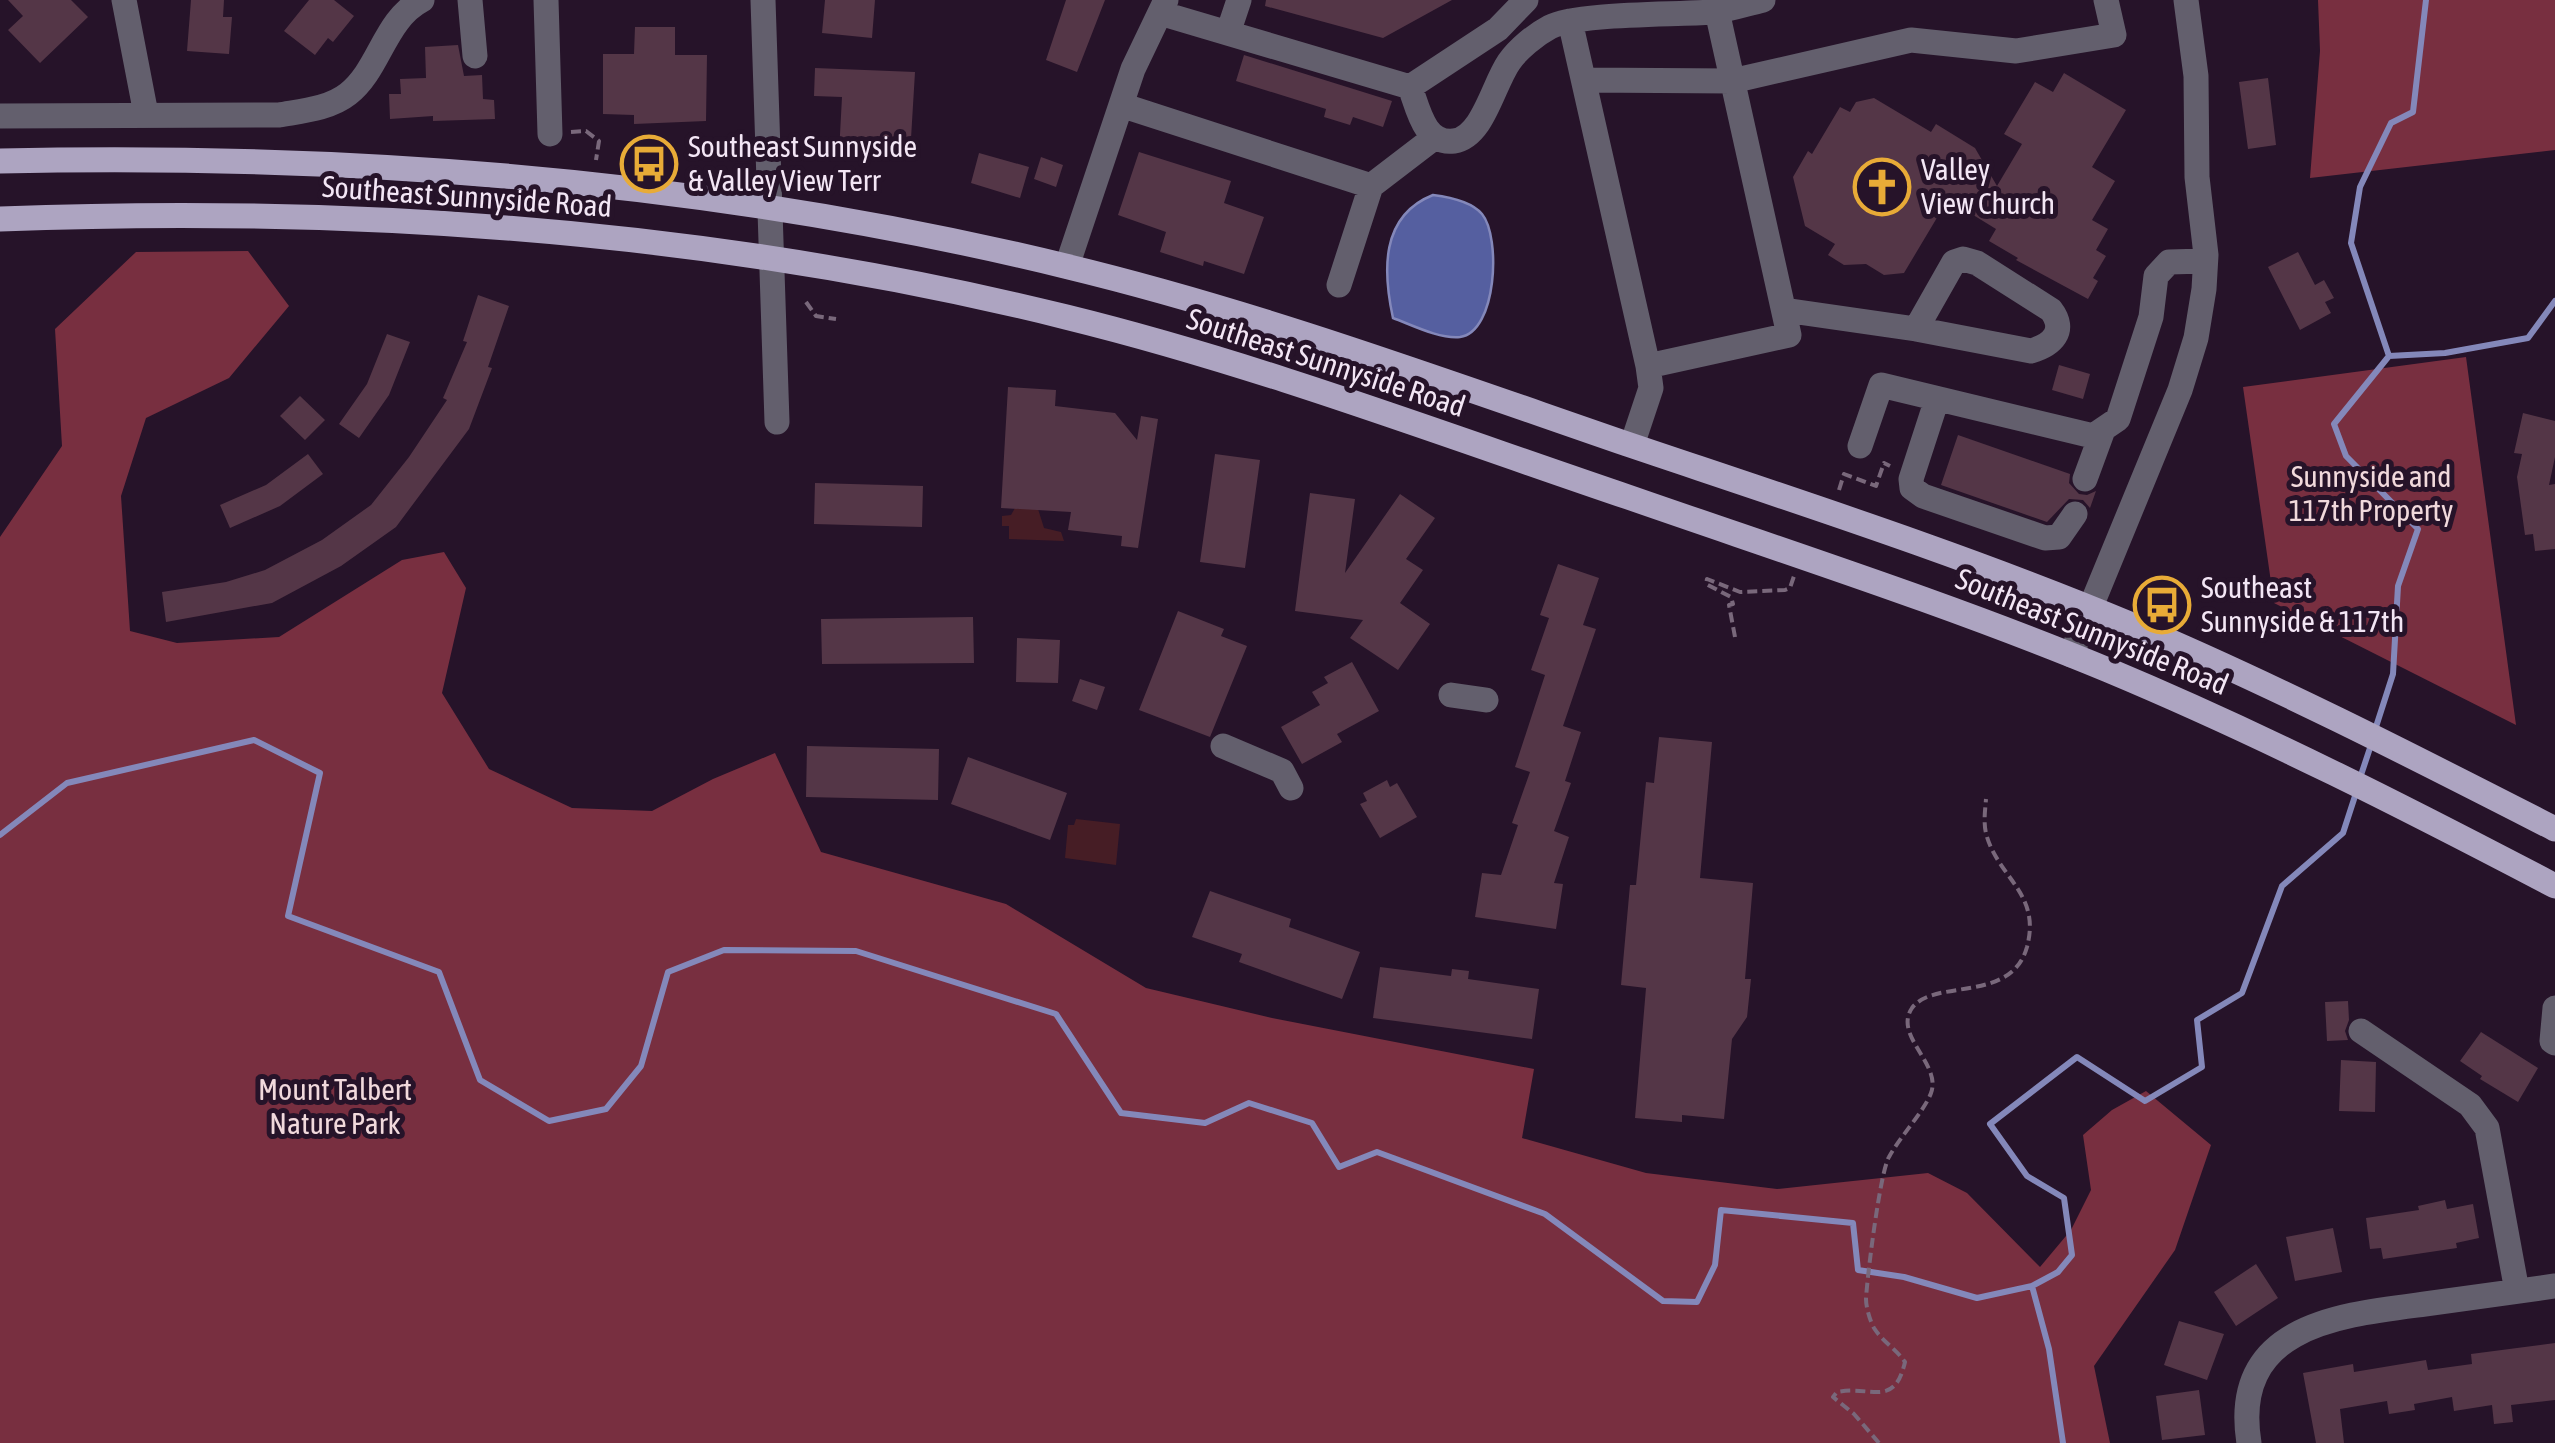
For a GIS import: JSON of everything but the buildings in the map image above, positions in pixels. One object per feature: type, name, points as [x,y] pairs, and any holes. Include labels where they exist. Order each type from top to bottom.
[{"type":"main road","name":"Southeast Sunnyside Road","points":[[0,161],[309,162],[593,185],[870,223],[1067,266],[1216,306],[1632,445],[2090,608],[2298,700],[2555,829]]},
{"type":"main road","name":"Southeast Sunnyside Road","points":[[0,219],[160,215],[421,222],[599,237],[772,260],[944,290],[1068,318],[1221,360],[1947,607],[2071,655],[2276,743],[2555,886]]},
{"type":"street","points":[[124,0],[146,114]]},
{"type":"street","points":[[0,116],[278,115],[316,109],[347,95],[395,22],[422,0]]},
{"type":"street","points":[[470,0],[475,56]]},
{"type":"street","points":[[546,0],[550,134]]},
{"type":"street","points":[[764,0],[777,422]]},
{"type":"street","points":[[1228,33],[1239,0]]},
{"type":"street","points":[[1067,266],[1134,69],[1163,6],[1228,33],[1410,86],[1498,29],[1526,0]]},
{"type":"street","points":[[1584,80],[1732,81],[1911,40],[2016,51],[2114,34],[2106,0]]},
{"type":"street","points":[[2071,655],[2180,390],[2196,338],[2205,261],[2197,177],[2196,76],[2186,0]]},
{"type":"street","points":[[1410,86],[1424,126],[1435,137],[1449,142],[1468,138],[1512,58],[1551,26],[1570,21],[1717,11],[1751,1]]},
{"type":"street","points":[[1648,366],[1789,335],[1717,11]]},
{"type":"street","points":[[1570,21],[1652,388],[1632,445]]},
{"type":"street","points":[[1121,105],[1371,186]]},
{"type":"street","points":[[1338,285],[1371,186],[1435,137]]},
{"type":"street","points":[[1784,310],[2031,351],[2048,346],[2058,332],[2058,319],[2036,300],[1977,263],[1963,259],[1954,262],[1916,329]]},
{"type":"street","points":[[1860,446],[1881,385],[2093,436],[2118,419],[2152,317],[2156,276],[2169,262],[2205,261]]},
{"type":"street","points":[[1937,399],[1912,474],[1912,488],[1923,496],[2045,538],[2059,537],[2075,514]]},
{"type":"street","points":[[2085,479],[2103,430]]},
{"type":"street","points":[[1451,695],[1486,700]]},
{"type":"street","points":[[1223,746],[1282,771],[1292,788]]},
{"type":"street","points":[[2555,1008],[2555,1043]]},
{"type":"street","points":[[2362,1031],[2470,1104],[2487,1128],[2517,1291]]},
{"type":"street","points":[[2248,1443],[2248,1402],[2255,1378],[2288,1338],[2319,1322],[2356,1313],[2555,1286]]},
{"type":"path","points":[[550,134],[586,131],[599,141],[593,185]]},
{"type":"path","points":[[806,302],[816,316],[836,318]]},
{"type":"path","points":[[1830,513],[1844,474],[1876,486],[1884,463],[1912,474]]},
{"type":"path","points":[[1735,638],[1731,598],[1706,584],[1707,578],[1740,592],[1786,590],[1800,558]]},
{"type":"path","points":[[1878,1443],[1854,1414],[1833,1397],[1837,1392],[1852,1389],[1889,1391],[1900,1382],[1905,1362],[1874,1328],[1866,1303],[1885,1162],[1931,1093],[1928,1068],[1909,1032],[1912,1008],[1926,997],[2000,980],[2026,952],[2029,913],[2023,894],[1988,840],[1984,821],[1986,799]]},
{"type":"shaded area","points":[[1015,508],[1038,509],[1044,528],[1061,532],[1064,541],[1009,539],[1009,526],[1002,526],[1002,516],[1011,515]]},
{"type":"shaded area","points":[[1076,819],[1120,824],[1116,865],[1065,858],[1068,825],[1074,825]]},
{"type":"green space","points":[[2318,0],[2555,0],[2555,150],[2310,178],[2320,51]]},
{"type":"green space","name":"Mount Talbert Nature Park","points":[[248,251],[289,306],[229,378],[146,418],[121,496],[130,631],[177,643],[279,637],[402,560],[444,552],[466,588],[442,693],[489,769],[572,808],[652,811],[775,753],[821,852],[1006,904],[1146,988],[1272,1018],[1534,1069],[1522,1138],[1646,1173],[1777,1189],[1928,1173],[1967,1193],[2040,1267],[2071,1230],[2091,1190],[2083,1135],[2112,1110],[2146,1091],[2211,1145],[2175,1250],[2094,1366],[2110,1443],[0,1443],[0,537],[62,446],[55,329],[136,252]]},
{"type":"green space","name":"Sunnyside and 117th Property","points":[[2466,357],[2516,725],[2274,603],[2243,387]]},
{"type":"water","points":[[1433,195],[1472,206],[1482,214],[1492,242],[1488,302],[1482,319],[1460,337],[1435,334],[1393,318],[1387,264],[1394,231],[1416,204]]},
{"type":"waterway","points":[[2374,733],[2393,674],[2398,586],[2418,529],[2346,456],[2334,424],[2389,356],[2351,243],[2360,187],[2391,123],[2413,112],[2426,0]]},
{"type":"waterway","points":[[2389,356],[2445,353],[2528,338],[2555,301]]},
{"type":"waterway","points":[[0,835],[67,783],[254,740],[320,773],[288,916],[439,972],[480,1080],[549,1121],[606,1109],[641,1066],[668,972],[724,950],[856,951],[1056,1014],[1121,1113],[1205,1123],[1249,1103],[1312,1123],[1339,1167],[1377,1152],[1545,1214],[1663,1301],[1697,1302],[1715,1265],[1721,1210],[1853,1223],[1858,1270],[1904,1277],[1977,1298],[2032,1286],[2058,1272],[2072,1255],[2064,1198],[2027,1176],[1990,1124],[2077,1057],[2145,1101],[2202,1067],[2197,1020],[2242,993],[2282,886],[2343,833],[2356,793]]},
{"type":"waterway","points":[[2359,781],[2371,745]]},
{"type":"waterway","points":[[2032,1286],[2049,1349],[2063,1443]]},
{"type":"place","name":"Southeast Sunnyside & Valley View Terr","points":[[649,164]]},
{"type":"place","name":"Valley View Church","points":[[1882,187]]},
{"type":"place","name":"Southeast Sunnyside & 117th","points":[[2162,605]]}]
